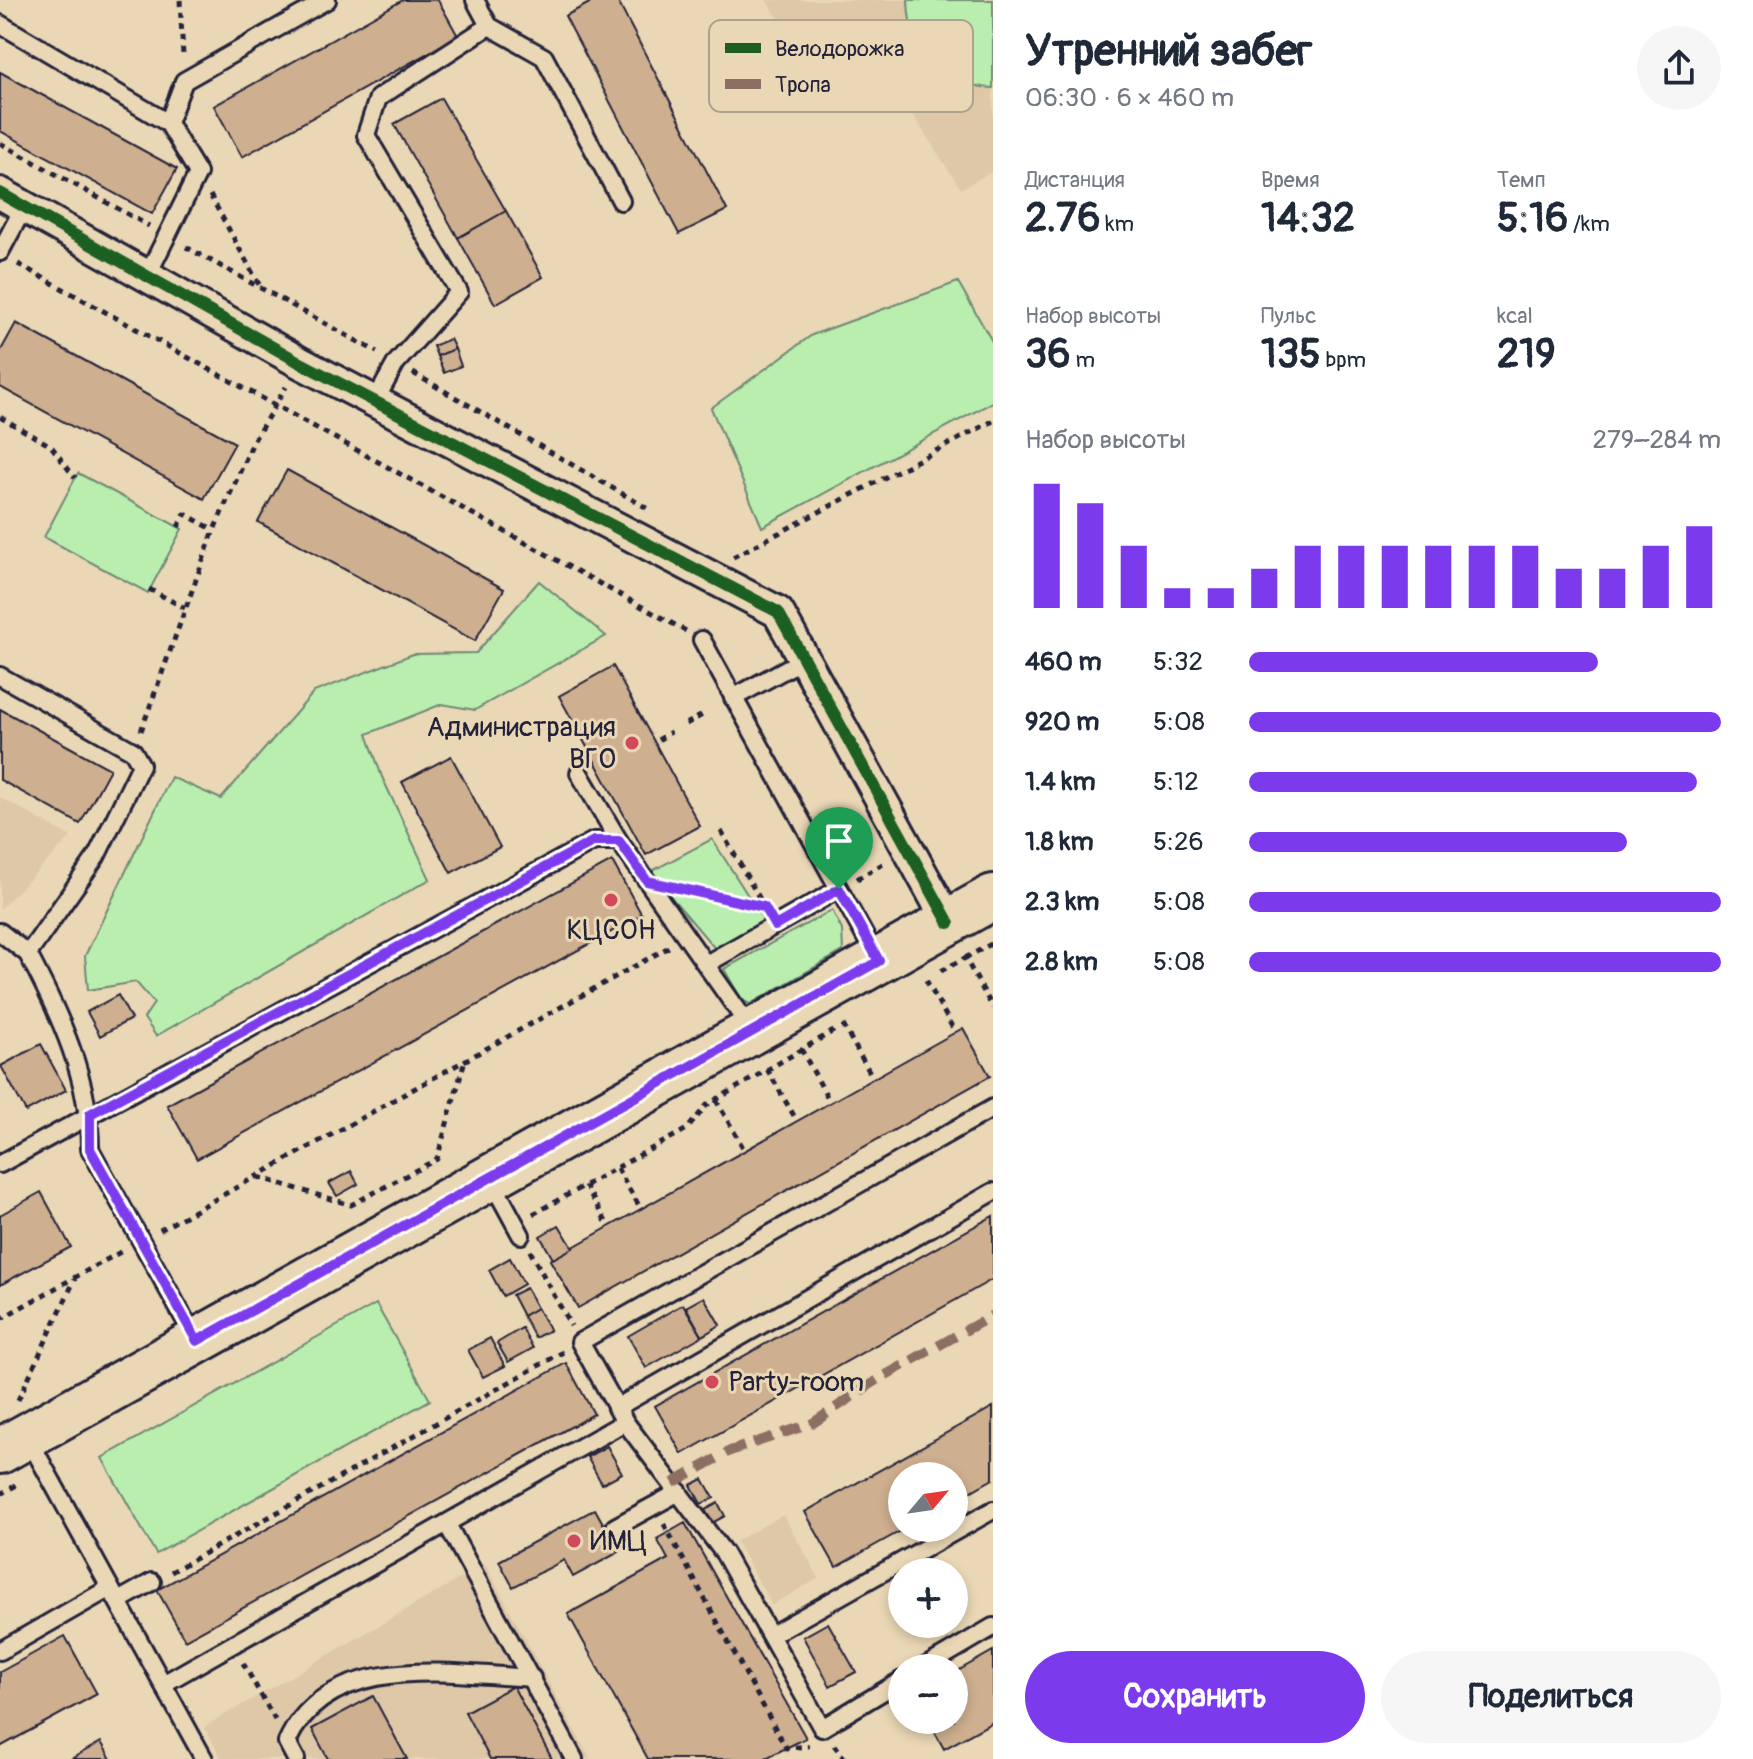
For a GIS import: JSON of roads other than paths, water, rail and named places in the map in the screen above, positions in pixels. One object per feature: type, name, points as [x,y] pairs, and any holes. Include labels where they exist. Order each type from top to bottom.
[{"type":"main road","points":[[13,1444],[489,1177],[759,1049],[957,940],[993,898]]},
{"type":"street","points":[[12,200],[374,403],[778,612],[957,940]]},
{"type":"lane","points":[[168,123],[184,81],[327,0]]},
{"type":"lane","points":[[475,0],[489,26],[544,57],[621,201]]},
{"type":"lane","points":[[0,24],[168,123],[198,173],[147,276]]},
{"type":"lane","points":[[374,403],[396,363],[459,292],[366,135],[378,98],[489,26]]},
{"type":"lane","points":[[7,257],[12,200]]},
{"type":"lane","points":[[702,640],[839,889],[895,974]]},
{"type":"lane","points":[[733,698],[804,659]]},
{"type":"lane","points":[[0,676],[133,751],[141,765],[96,857],[28,954]]},
{"type":"lane","points":[[579,773],[619,841],[708,963],[759,1049]]},
{"type":"lane","points":[[0,1164],[594,841],[619,841]]},
{"type":"lane","points":[[708,963],[839,889]]},
{"type":"lane","points":[[0,932],[28,954],[61,1017],[90,1114],[90,1149],[139,1242],[197,1341]]},
{"type":"lane","points":[[888,1688],[822,1728],[724,1553],[621,1415],[580,1342],[993,1108]]},
{"type":"lane","points":[[489,1177],[518,1230]]},
{"type":"lane","points":[[163,1684],[447,1524],[621,1415],[993,1192]]},
{"type":"lane","points":[[13,1444],[114,1595],[204,1759]]},
{"type":"lane","points":[[615,1527],[679,1492]]},
{"type":"lane","points":[[771,1635],[993,1510]]},
{"type":"lane","points":[[447,1524],[574,1759]]},
{"type":"lane","points":[[0,1651],[114,1595],[152,1582]]},
{"type":"lane","points":[[947,1654],[993,1627]]},
{"type":"lane","points":[[296,1759],[287,1742],[296,1722],[318,1702],[358,1682],[401,1671],[532,1678]]},
{"type":"place","name":"Администрация ВГО","points":[[632,743]]},
{"type":"place","name":"КЦСОН","points":[[611,900]]},
{"type":"place","name":"Party-room","points":[[712,1382]]},
{"type":"place","name":"ИМЦ","points":[[574,1541]]}]
